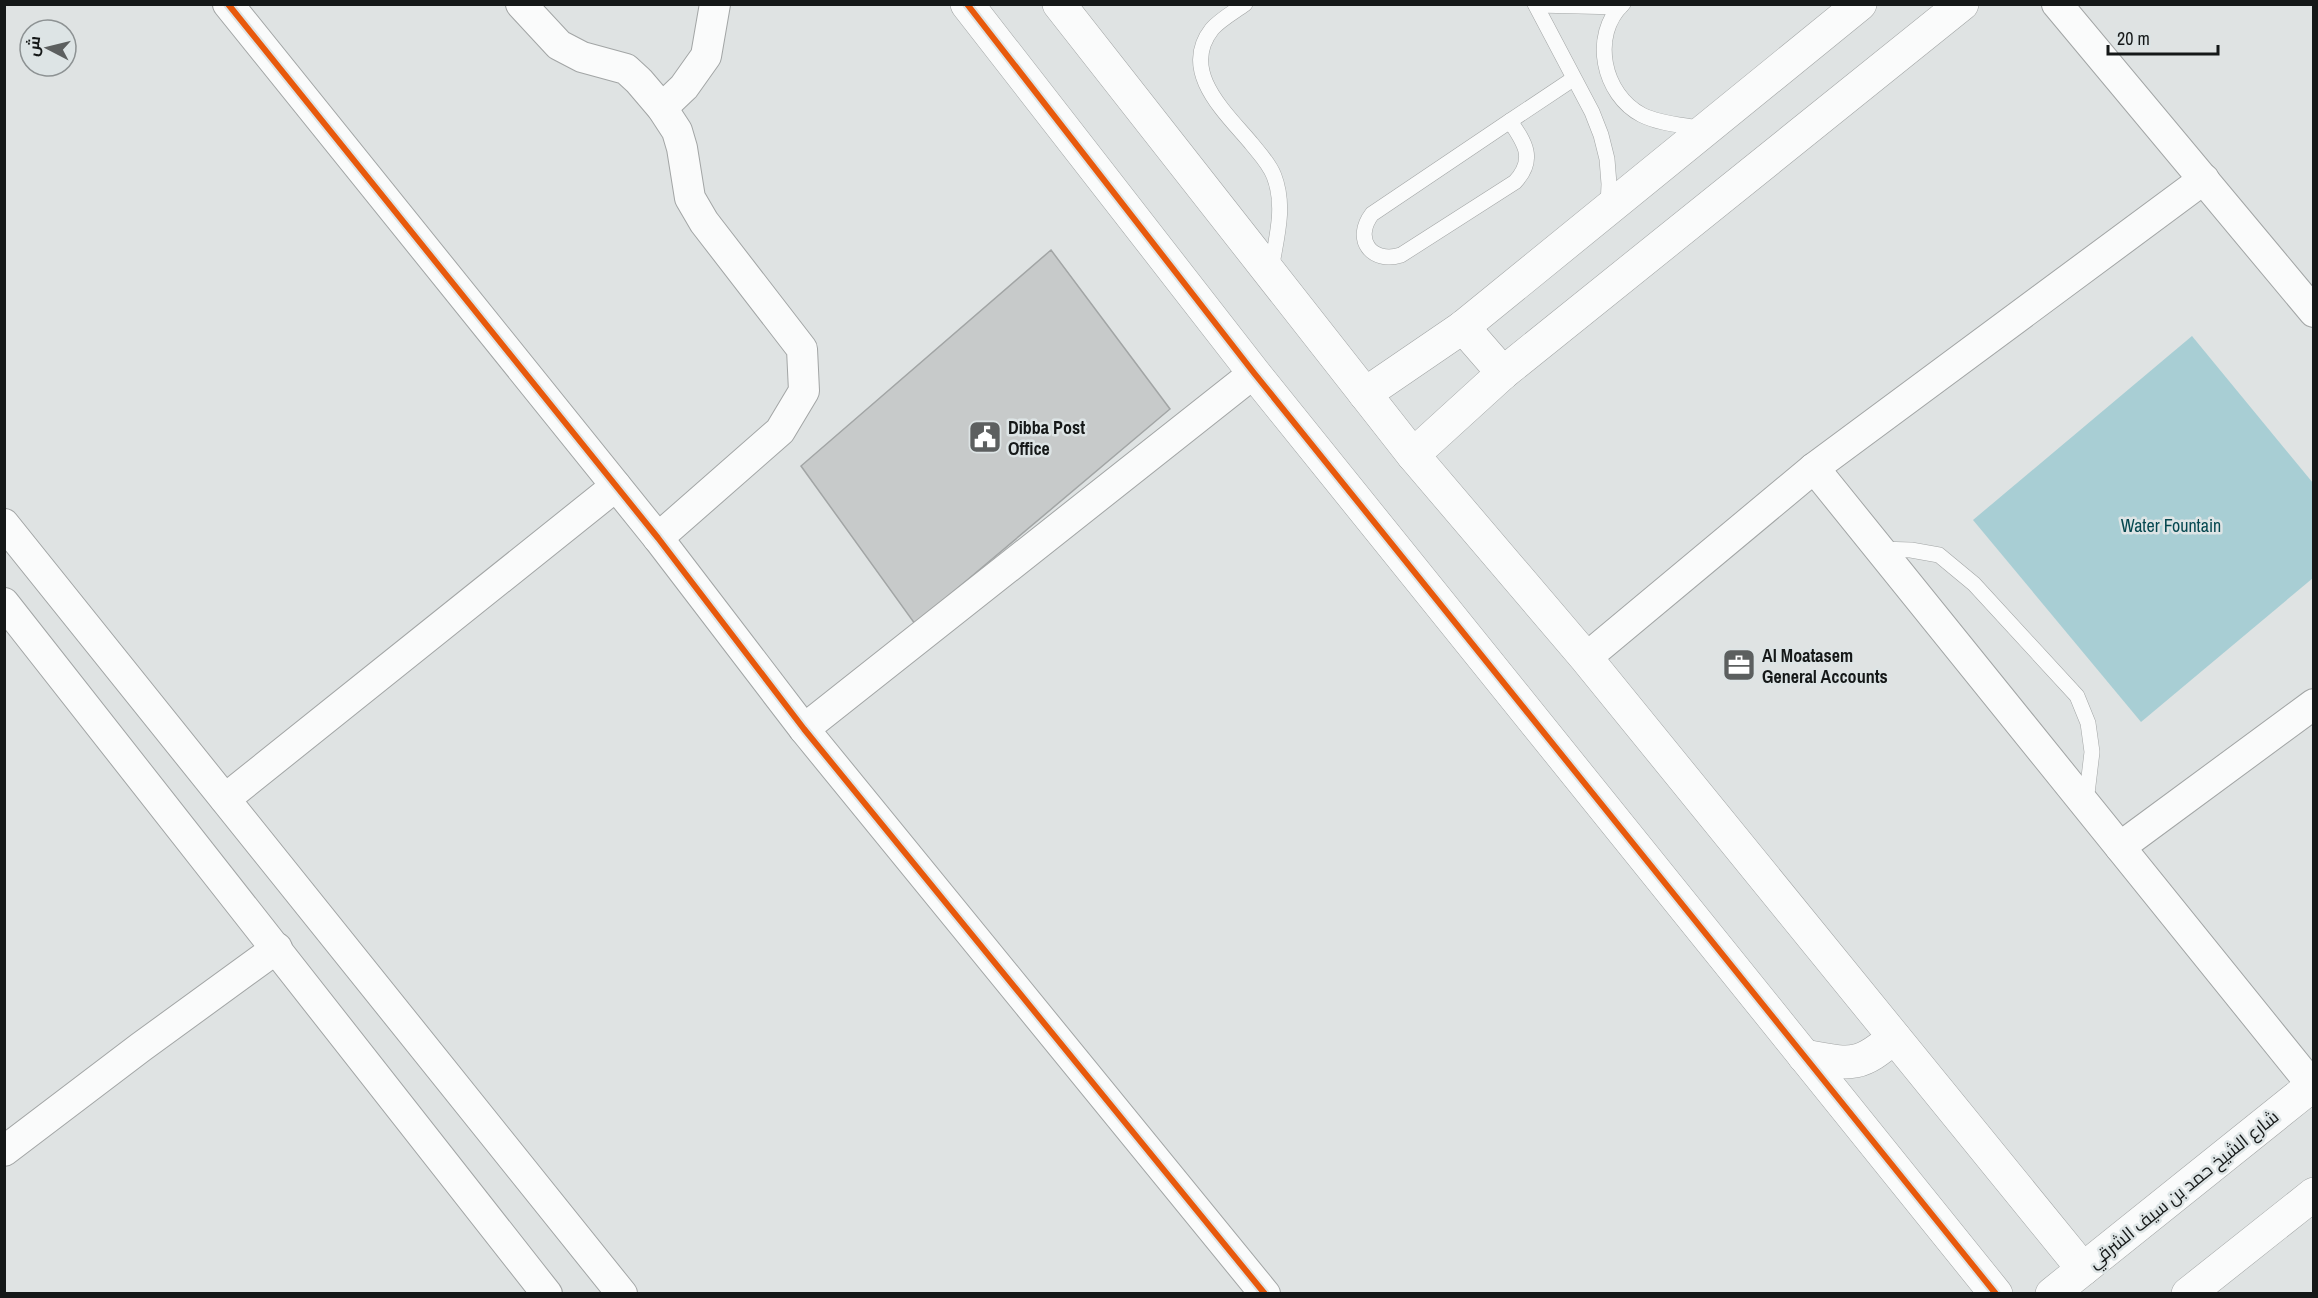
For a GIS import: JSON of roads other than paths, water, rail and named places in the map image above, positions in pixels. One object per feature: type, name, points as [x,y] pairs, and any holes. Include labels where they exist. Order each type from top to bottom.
[{"type":"street","points":[[228,4],[616,486],[804,729],[1265,1293]]},
{"type":"street","points":[[521,4],[560,45],[582,57],[626,69],[662,108],[676,131],[682,148],[690,198],[704,222],[801,350],[804,391],[780,431],[657,538]]},
{"type":"street","points":[[662,108],[684,87],[706,56],[715,4]]},
{"type":"street","points":[[967,4],[1254,373],[1996,1293]]},
{"type":"street","points":[[1059,4],[1413,455],[1586,658],[2083,1269]]},
{"type":"street","points":[[1365,394],[1463,327],[1860,4]]},
{"type":"street","points":[[1413,455],[1503,373],[1962,4]]},
{"type":"street","points":[[2057,4],[2313,312]]},
{"type":"street","points":[[1586,658],[1814,468],[2204,179]]},
{"type":"street","points":[[1463,327],[1503,373]]},
{"type":"street","points":[[804,729],[1254,373]]},
{"type":"street","points":[[1814,468],[2313,1084]]},
{"type":"street","points":[[225,799],[616,486]]},
{"type":"street","points":[[4,524],[622,1293]]},
{"type":"street","points":[[4,603],[547,1293]]},
{"type":"street","points":[[2120,847],[2313,704]]},
{"type":"street","points":[[4,1151],[277,948]]},
{"type":"street","points":[[1804,1056],[1843,1062],[1862,1061],[1874,1055],[1894,1037]]},
{"type":"street","name":"شارع الشيخ حمد بن سيف الشرقي","points":[[2052,1293],[2313,1084]]},
{"type":"street","points":[[2188,1293],[2313,1194]]},
{"type":"lane","points":[[1245,4],[1212,30],[1203,47],[1200,65],[1205,84],[1214,99],[1266,161],[1278,187],[1280,215],[1271,273]]},
{"type":"lane","points":[[1608,209],[1607,159],[1592,112],[1535,5],[1622,6]]},
{"type":"lane","points":[[1622,6],[1610,25],[1604,44],[1605,65],[1612,85],[1625,102],[1641,114],[1661,121],[1704,129]]},
{"type":"lane","points":[[1510,122],[1527,151],[1527,163],[1523,173],[1515,182],[1401,255],[1391,258],[1381,257],[1372,252],[1365,243],[1364,233],[1366,223],[1372,214],[1573,79]]},
{"type":"lane","points":[[1880,549],[1911,550],[1940,555],[1974,584],[2077,696],[2088,723],[2092,752],[2086,805]]},
{"type":"place","name":"Dibba Post Office","points":[[985,437]]},
{"type":"place","name":"Al Moatasem General Accounts","points":[[1739,665]]},
{"type":"park label","name":"Water Fountain","points":[[2171,525]]}]
